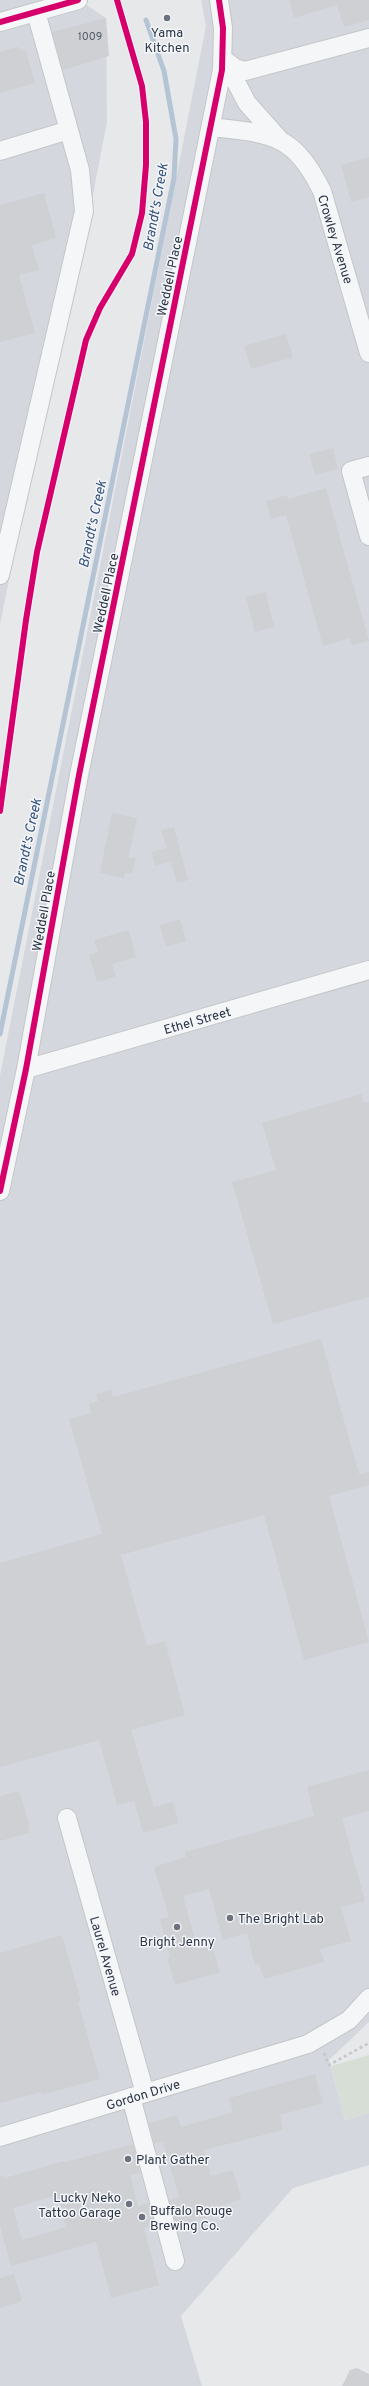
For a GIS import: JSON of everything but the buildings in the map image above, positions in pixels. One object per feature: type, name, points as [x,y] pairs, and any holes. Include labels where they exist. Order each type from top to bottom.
[{"type":"street","points":[[0,22],[78,0]]},
{"type":"street","name":"Weddell Place","points":[[0,1190],[26,1069],[79,775],[224,59],[223,28],[219,0]]},
{"type":"street","points":[[0,575],[84,211],[80,170],[36,12]]},
{"type":"street","points":[[224,59],[235,68],[245,71],[369,38]]},
{"type":"street","name":"Crowley Avenue","points":[[224,59],[247,103],[279,139],[291,146],[302,157],[322,191],[369,353]]},
{"type":"street","name":"Crowley Avenue","points":[[211,127],[279,139]]},
{"type":"street","points":[[0,151],[69,130]]},
{"type":"street","points":[[369,466],[351,471],[369,536]]},
{"type":"street","name":"Ethel Street","points":[[26,1069],[369,970]]},
{"type":"street","name":"Laurel Avenue","points":[[67,1818],[138,2095],[175,2262]]},
{"type":"street","name":"Gordon Drive","points":[[0,2137],[287,2051],[320,2039],[336,2030],[349,2020],[369,1998]]},
{"type":"path","points":[[329,2065],[369,2043]]},
{"type":"shaded area","points":[[0,0],[79,0],[106,18],[107,122],[75,287],[53,364],[0,624]]},
{"type":"shaded area","points":[[201,0],[369,0],[369,2022],[329,2060],[345,2120],[369,2113],[369,2165],[293,2188],[181,2316],[202,2386],[0,2386],[0,1076],[206,26]]},
{"type":"shaded area","points":[[369,2055],[369,2113],[345,2120],[331,2066]]},
{"type":"waterway","name":"Brandt's Creek","points":[[0,1034],[174,178],[176,139],[164,71],[146,20]]},
{"type":"cycle path","points":[[0,22],[78,0]]},
{"type":"cycle path","points":[[0,811],[26,620],[37,552],[86,340],[100,308],[132,254],[142,213],[146,165],[146,122],[142,86],[117,0]]},
{"type":"cycle path","points":[[0,1191],[26,1069],[79,775],[222,70],[223,28],[219,0]]},
{"type":"place","name":"Yama Kitchen","points":[[167,18]]},
{"type":"place","name":"The Bright Lab","points":[[230,1918]]},
{"type":"place","name":"Bright Jenny","points":[[177,1927]]},
{"type":"place","name":"Plant Gather","points":[[128,2159]]},
{"type":"place","name":"Lucky Neko Tattoo Garage","points":[[129,2204]]},
{"type":"place","name":"Buffalo Rouge Brewing Co.","points":[[142,2217]]}]
